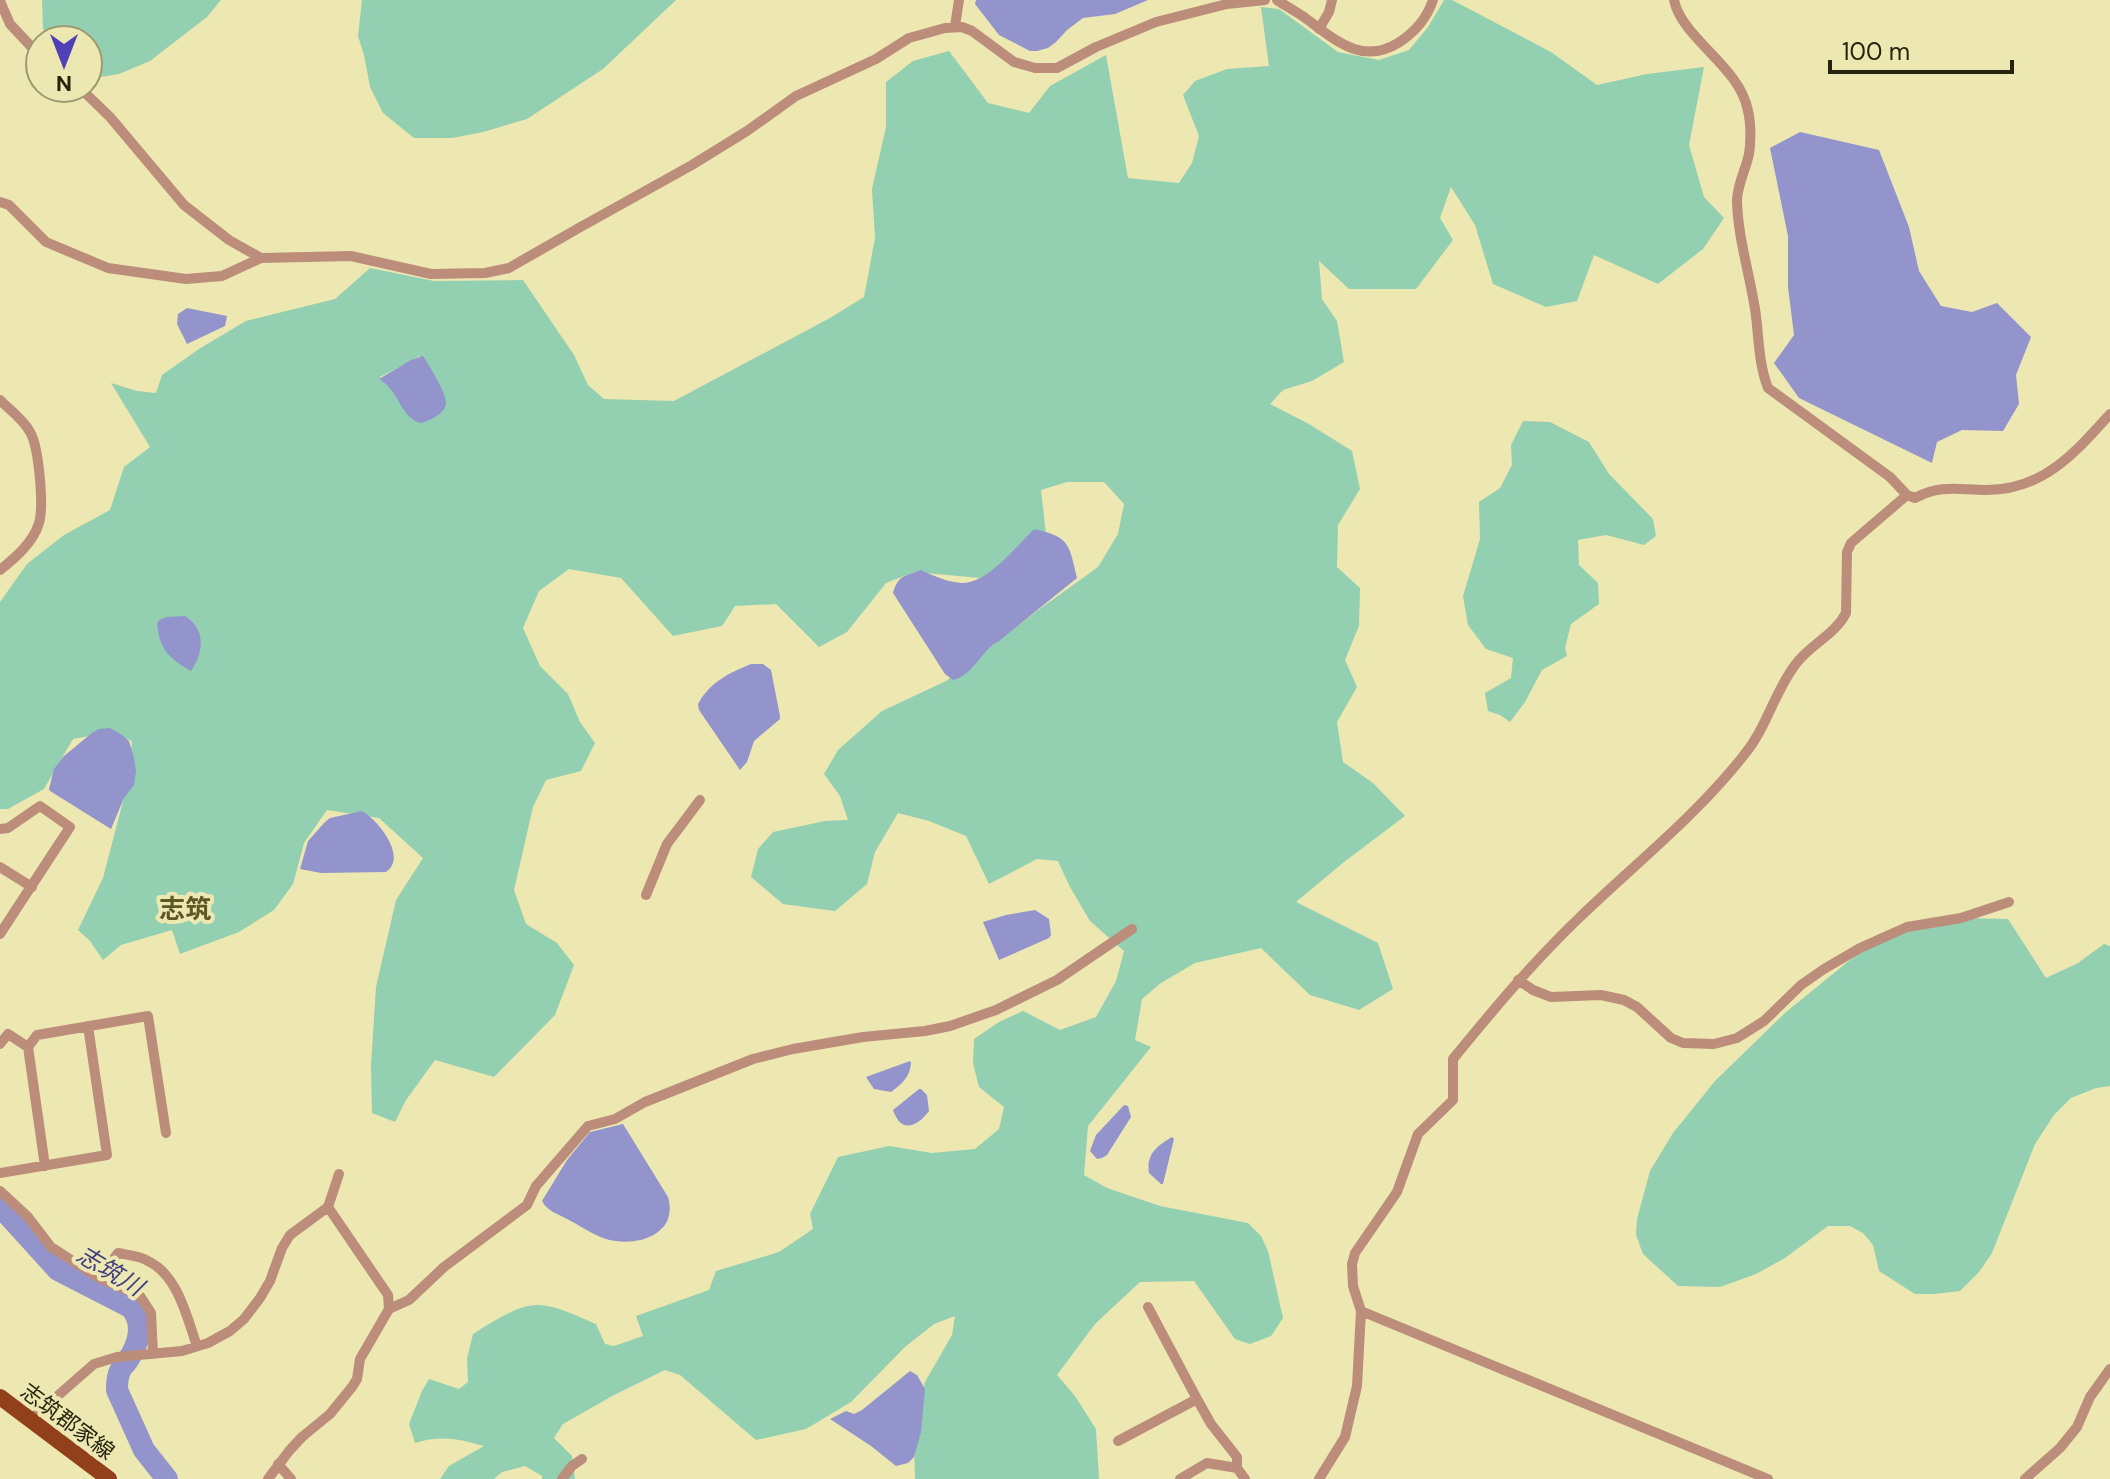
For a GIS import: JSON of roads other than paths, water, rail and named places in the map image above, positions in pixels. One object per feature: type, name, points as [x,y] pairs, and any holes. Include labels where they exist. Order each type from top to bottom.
[{"type":"main road","name":"志筑郡家線","points":[[0,1397],[109,1479]]},
{"type":"street","points":[[955,26],[959,0]]},
{"type":"street","points":[[0,202],[9,205],[46,242],[108,268],[196,279],[222,276],[261,258],[351,256],[431,274],[485,273],[509,268],[692,165],[759,124],[796,96],[876,59],[909,38],[955,26],[972,31],[1014,62],[1035,68],[1057,68],[1096,47],[1156,22],[1227,4],[1265,0]]},
{"type":"street","points":[[1277,0],[1335,41],[1368,51],[1385,51],[1405,38],[1419,26],[1433,0]]},
{"type":"street","points":[[1319,29],[1332,0]]},
{"type":"street","points":[[1674,0],[1686,24],[1736,80],[1748,110],[1750,152],[1737,198],[1761,369],[1768,388],[1915,498],[1930,490],[1991,490],[2037,480],[2056,468],[2110,414]]},
{"type":"street","points":[[0,1],[10,24],[24,39]]},
{"type":"street","points":[[97,104],[184,205],[229,240],[261,258]]},
{"type":"street","points":[[0,401],[29,429],[37,447],[40,482],[39,523],[22,552],[0,570]]},
{"type":"street","points":[[1319,1479],[1343,1442],[1357,1386],[1361,1311],[1353,1286],[1355,1253],[1397,1192],[1418,1134],[1453,1100],[1453,1059],[1518,980],[1673,833],[1744,756],[1762,731],[1797,662],[1841,622],[1846,613],[1847,552],[1851,543],[1907,495]]},
{"type":"street","points":[[646,895],[667,844],[700,800]]},
{"type":"street","points":[[0,829],[8,828],[40,806],[70,827],[0,934]]},
{"type":"street","points":[[0,867],[32,887]]},
{"type":"street","points":[[1518,980],[1551,997],[1601,995],[1624,1000],[1637,1007],[1671,1038],[1683,1043],[1714,1044],[1737,1038],[1764,1021],[1801,985],[1860,948],[1907,927],[1961,918],[2009,902]]},
{"type":"street","points":[[389,1309],[409,1300],[444,1267],[527,1205],[536,1186],[588,1126],[615,1119],[645,1102],[753,1059],[863,1037],[950,1026],[996,1010],[1057,980],[1132,929]]},
{"type":"street","points":[[45,1166],[28,1047],[37,1035],[148,1016],[166,1133]]},
{"type":"street","points":[[0,1173],[107,1155],[88,1026]]},
{"type":"street","points":[[0,1044],[8,1034],[28,1047]]},
{"type":"street","points":[[30,1420],[94,1364],[117,1357],[182,1351],[208,1343],[230,1331],[244,1319],[270,1281],[290,1235],[328,1207],[339,1174]]},
{"type":"street","points":[[0,1191],[28,1217],[51,1247],[99,1278],[140,1296],[151,1313],[148,1354]]},
{"type":"street","points":[[268,1479],[302,1437],[330,1414],[352,1387],[357,1379],[360,1359],[389,1309],[388,1295],[328,1207]]},
{"type":"street","points":[[99,1278],[118,1253],[148,1261],[163,1273],[181,1297],[197,1346]]},
{"type":"street","points":[[1148,1307],[1211,1424],[1237,1457],[1237,1468],[1245,1479]]},
{"type":"street","points":[[1361,1311],[1768,1479]]},
{"type":"street","points":[[2025,1479],[2060,1448],[2077,1427],[2090,1397],[2110,1369]]},
{"type":"street","points":[[1118,1441],[1197,1399]]},
{"type":"street","points":[[562,1479],[582,1459]]},
{"type":"street","points":[[1180,1479],[1207,1463],[1237,1468]]},
{"type":"street","points":[[278,1464],[291,1479]]},
{"type":"water","points":[[976,0],[1148,0],[1115,14],[1083,18],[1048,48],[1030,51],[999,35],[975,4]]},
{"type":"water","points":[[1800,132],[1879,150],[1909,227],[1919,271],[1941,306],[1972,312],[1997,303],[2031,337],[2016,375],[2019,404],[2003,431],[1962,430],[1937,442],[1932,463],[1799,398],[1774,363],[1794,335],[1788,287],[1788,236],[1770,148]]},
{"type":"water","points":[[187,308],[227,316],[225,326],[187,344],[177,324],[178,314]]},
{"type":"water","points":[[423,356],[446,403],[440,414],[421,423],[408,415],[391,390],[379,379]]},
{"type":"water","points":[[1034,529],[1055,535],[1066,544],[1077,578],[993,645],[960,678],[953,680],[945,674],[893,593],[897,583],[903,577],[921,570],[958,583],[978,579],[1004,560]]},
{"type":"water","points":[[185,616],[197,627],[201,641],[191,671],[166,652],[157,624],[167,617]]},
{"type":"water","points":[[751,664],[763,664],[771,670],[780,719],[754,741],[747,762],[740,770],[698,704],[721,679]]},
{"type":"water","points":[[110,728],[129,741],[136,771],[134,785],[124,798],[111,829],[49,789],[54,769],[64,756],[93,732]]},
{"type":"water","points":[[362,811],[376,822],[392,848],[392,865],[386,872],[321,873],[300,869],[308,841],[325,822],[330,818]]},
{"type":"water","points":[[1035,910],[1049,919],[1049,938],[999,960],[983,922]]},
{"type":"water","points":[[910,1061],[907,1076],[891,1092],[874,1089],[866,1077]]},
{"type":"water","points":[[919,1089],[927,1095],[929,1111],[910,1126],[900,1123],[893,1110]]},
{"type":"water","points":[[1124,1105],[1128,1106],[1131,1117],[1107,1155],[1097,1159],[1090,1151],[1096,1135]]},
{"type":"water","points":[[623,1124],[668,1197],[670,1210],[661,1229],[652,1236],[630,1242],[596,1235],[553,1212],[542,1201],[567,1160],[590,1132]]},
{"type":"water","points":[[1172,1137],[1174,1139],[1161,1184],[1149,1173],[1149,1161],[1157,1147]]},
{"type":"water","points":[[910,1371],[917,1375],[925,1389],[921,1432],[914,1457],[908,1463],[896,1466],[830,1419],[846,1411],[854,1414],[862,1410]]},
{"type":"waterway","name":"志筑川","points":[[0,1206],[58,1270],[130,1307],[135,1313],[139,1333],[132,1354],[119,1373],[117,1390],[144,1450],[167,1479]]},
{"type":"district","name":"志筑","points":[[185,909]]}]
